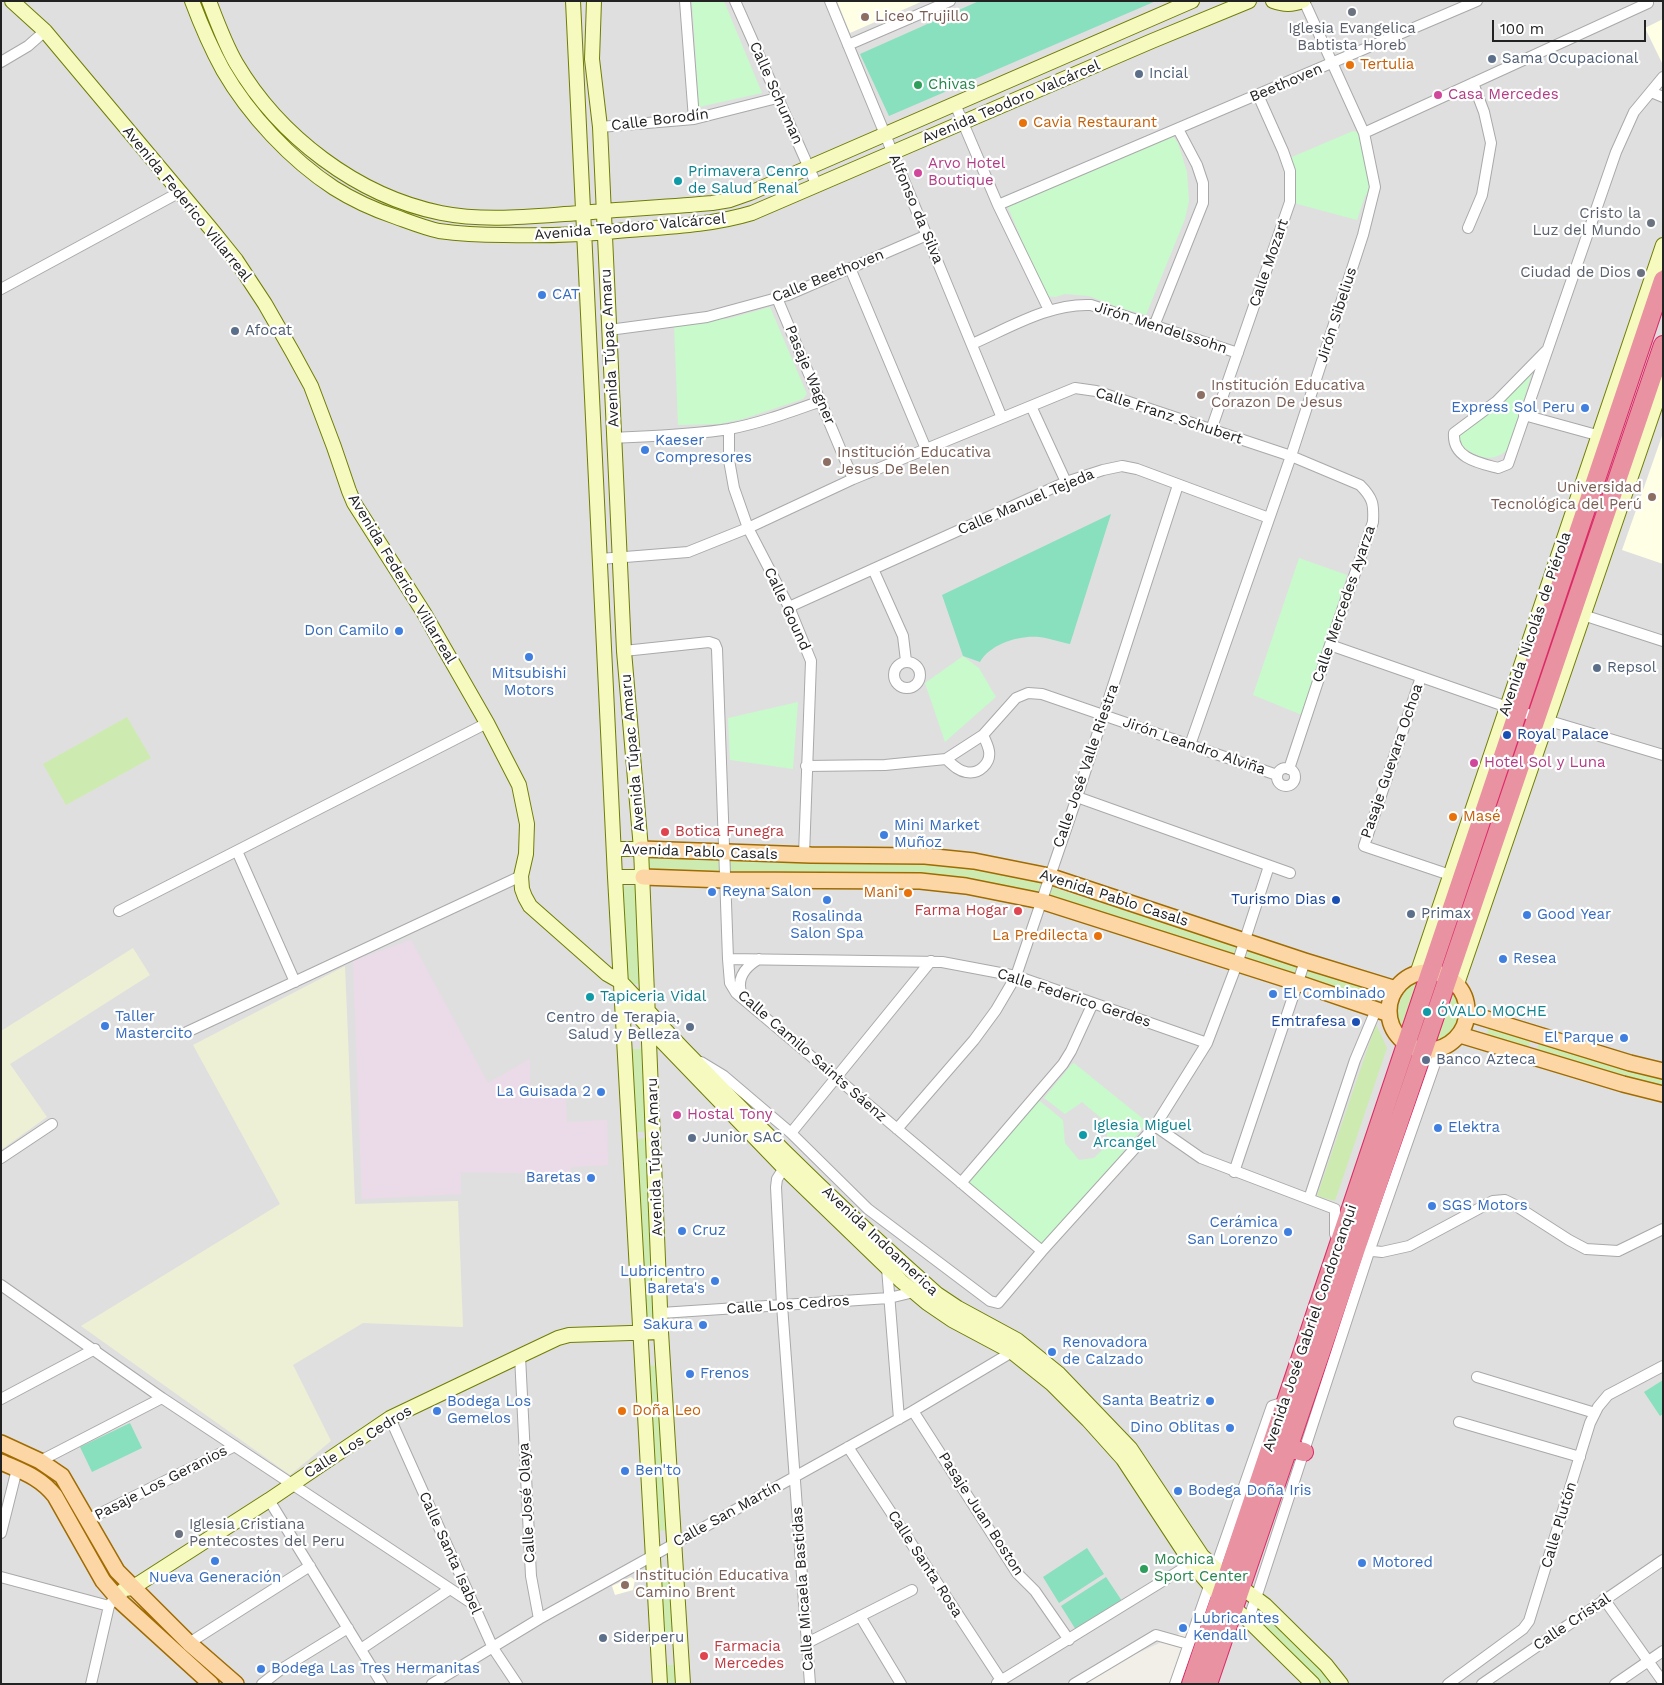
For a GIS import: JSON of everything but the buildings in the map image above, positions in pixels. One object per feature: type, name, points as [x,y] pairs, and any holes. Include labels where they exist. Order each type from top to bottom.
[{"type":"highway","name":"Avenida Nicolás de Piérola","points":[[1424,973],[1450,887],[1604,437],[1663,280]]},
{"type":"highway","name":"Avenida Nicolás de Piérola","points":[[1452,981],[1594,567],[1662,352]]},
{"type":"highway","name":"Avenida José Gabriel Condorcanqui","points":[[1191,1684],[1214,1590],[1286,1402],[1406,1044],[1424,973]]},
{"type":"highway","name":"Avenida José Gabriel Condorcanqui","points":[[1208,1684],[1241,1586],[1296,1450],[1432,1050],[1452,981]]},
{"type":"main road","name":"Avenida Federico Villarreal","points":[[12,1],[45,31],[180,192],[236,260],[265,304],[311,386],[354,503],[424,613],[488,723],[519,785],[527,824],[526,854],[521,876],[522,889],[530,906],[607,974],[621,982],[649,1011]]},
{"type":"main road","name":"Avenida Teodoro Valcárcel","points":[[192,1],[216,56],[244,101],[293,156],[334,188],[376,210],[438,231],[527,235],[584,234],[734,219],[893,154],[1152,41],[1249,1]]},
{"type":"main road","name":"Avenida Teodoro Valcárcel","points":[[209,1],[229,50],[255,92],[303,144],[344,174],[384,194],[442,213],[479,217],[528,217],[604,212],[730,200],[1192,1]]},
{"type":"main road","name":"Avenida Túpac Amaru","points":[[573,1],[615,877],[631,1136],[660,1684]]},
{"type":"main road","name":"Avenida Túpac Amaru","points":[[594,1],[592,59],[600,127],[624,651],[642,848],[661,1332],[683,1684]]},
{"type":"main road","points":[[1273,1],[1293,5],[1303,1]]},
{"type":"main road","points":[[1143,22],[1152,41]]},
{"type":"main road","points":[[216,56],[229,50]]},
{"type":"main road","points":[[244,101],[255,92]]},
{"type":"main road","points":[[281,144],[292,133]]},
{"type":"main road","points":[[334,188],[344,174]]},
{"type":"main road","points":[[376,210],[384,194]]},
{"type":"main road","points":[[477,234],[479,217]]},
{"type":"main road","name":"Avenida Nicolás de Piérola","points":[[1604,437],[1663,245]]},
{"type":"main road","name":"Avenida Nicolás de Piérola","points":[[1542,719],[1583,615],[1594,567],[1663,384]]},
{"type":"main road","name":"Avenida Pablo Casals","points":[[614,849],[642,848],[804,855],[942,857],[974,861],[1049,876],[1305,961],[1396,989]]},
{"type":"main road","name":"Avenida Pablo Casals","points":[[615,877],[940,882],[1041,902],[1298,983],[1382,1012]]},
{"type":"main road","points":[[1424,973],[1452,981],[1463,993],[1466,1003],[1465,1025],[1460,1035],[1448,1046],[1432,1050],[1406,1044],[1396,1034],[1382,1012],[1396,989],[1409,977],[1424,973]]},
{"type":"main road","name":"Avenida Federico Villarreal","points":[[607,974],[622,998],[649,1028]]},
{"type":"main road","name":"Avenida Indoamerica","points":[[649,1011],[690,1056],[831,1196],[936,1294],[1016,1346],[1123,1459],[1197,1560],[1214,1590],[1248,1620],[1313,1684]]},
{"type":"main road","points":[[1467,1014],[1630,1063],[1663,1071]]},
{"type":"main road","name":"Avenida Indoamerica","points":[[649,1028],[784,1168],[914,1292],[952,1320],[1016,1346]]},
{"type":"main road","points":[[1460,1035],[1623,1084],[1663,1094]]},
{"type":"main road","points":[[1531,1056],[1537,1035]]},
{"type":"main road","points":[[631,1136],[654,1135]]},
{"type":"main road","name":"Calle Los Cedros","points":[[115,1601],[125,1589],[132,1588],[269,1500],[390,1418],[558,1338],[568,1335],[661,1332]]},
{"type":"main road","points":[[1,1443],[40,1461],[62,1476],[116,1572],[189,1643],[236,1684]]},
{"type":"main road","points":[[1,1462],[35,1477],[47,1486],[55,1496],[115,1601],[211,1684]]},
{"type":"main road","name":"Avenida Indoamerica","points":[[1197,1560],[1221,1572],[1256,1598],[1326,1664],[1341,1684]]},
{"type":"main road","points":[[659,1661],[682,1660]]},
{"type":"street","points":[[685,1],[694,119]]},
{"type":"street","name":"Calle Schuman","points":[[735,1],[817,186]]},
{"type":"street","name":"Alfonso da Silva","points":[[830,1],[1002,418]]},
{"type":"street","points":[[848,45],[950,1]]},
{"type":"street","name":"Jirón Sibelius","points":[[1190,745],[1291,456],[1363,236],[1375,187],[1364,133],[1303,1]]},
{"type":"street","name":"Beethoven","points":[[1178,129],[1477,1]]},
{"type":"street","points":[[1364,133],[1648,2]]},
{"type":"street","points":[[1,62],[28,46],[45,31]]},
{"type":"street","points":[[1546,352],[1497,401],[1454,433],[1454,444],[1458,450],[1476,462],[1498,468],[1508,464],[1616,152],[1634,112],[1663,77]]},
{"type":"street","points":[[1468,228],[1482,195],[1491,143],[1484,112],[1473,83]]},
{"type":"street","points":[[1650,92],[1663,97]]},
{"type":"street","name":"Calle Mozart","points":[[1211,430],[1290,202],[1290,171],[1258,95]]},
{"type":"street","name":"Calle Borodín","points":[[600,127],[694,119],[777,98]]},
{"type":"street","points":[[955,104],[998,205],[1049,310]]},
{"type":"street","points":[[998,205],[1178,129],[1197,165],[1203,183],[1203,203],[1154,326]]},
{"type":"street","points":[[1,289],[180,192]]},
{"type":"street","name":"Calle Beethoven","points":[[609,330],[707,317],[777,298],[927,235]]},
{"type":"street","points":[[850,268],[926,449]]},
{"type":"street","name":"Pasaje Wagner","points":[[777,298],[853,479]]},
{"type":"street","name":"Jirón Mendelssohn","points":[[972,344],[1049,310],[1078,304],[1091,305],[1238,353]]},
{"type":"street","name":"Calle Franz Schubert","points":[[600,559],[688,552],[748,528],[853,479],[1075,388],[1096,391],[1291,456]]},
{"type":"street","points":[[614,438],[682,435],[729,429],[766,420],[821,401]]},
{"type":"street","points":[[1031,406],[1066,482]]},
{"type":"street","points":[[1524,415],[1604,437]]},
{"type":"street","name":"Calle Gound","points":[[729,429],[729,460],[734,488],[748,528],[788,607],[812,660],[806,766],[804,855]]},
{"type":"street","name":"Calle Mercedes Ayarza","points":[[1289,769],[1373,522],[1374,504],[1368,492],[1360,485],[1291,456]]},
{"type":"street","name":"Calle Manuel Tejeda","points":[[788,607],[1066,482],[1122,466],[1137,469],[1178,486],[1269,518]]},
{"type":"street","name":"Calle José Valle Riestra","points":[[896,1129],[974,1040],[996,1010],[1016,976],[1077,797],[1178,486]]},
{"type":"street","points":[[873,569],[903,636],[906,661]]},
{"type":"street","points":[[1583,615],[1663,641]]},
{"type":"street","name":"Calle Camilo Saints Sáenz","points":[[624,651],[709,642],[715,644],[717,649],[728,958],[730,983],[736,994],[1042,1251]]},
{"type":"street","points":[[1330,644],[1512,709],[1663,756]]},
{"type":"street","name":"Pasaje Guevara Ochoa","points":[[1421,677],[1364,846],[1450,887]]},
{"type":"street","name":"Jirón Leandro Alviña","points":[[806,766],[885,764],[946,759],[983,735],[1016,698],[1028,693],[1042,694],[1277,775]]},
{"type":"street","points":[[119,911],[488,723]]},
{"type":"street","points":[[946,759],[965,772],[979,771],[989,759],[989,751],[983,735]]},
{"type":"street","points":[[1284,768],[1289,769],[1295,777],[1294,782],[1290,786],[1285,787],[1277,780],[1277,775],[1284,768]]},
{"type":"street","points":[[1077,797],[1290,873]]},
{"type":"street","points":[[237,851],[295,982]]},
{"type":"street","points":[[690,1056],[724,1076],[791,1132],[868,1209],[990,1301],[998,1304],[1042,1251],[1155,1126],[1206,1043],[1270,866]]},
{"type":"street","points":[[187,1032],[521,876]]},
{"type":"street","name":"Calle Federico Gerdes","points":[[728,958],[931,961],[1016,976],[1206,1043]]},
{"type":"street","points":[[745,1002],[740,992],[740,982],[746,968],[759,959]]},
{"type":"street","points":[[902,961],[913,968],[914,981]]},
{"type":"street","points":[[791,1132],[931,961]]},
{"type":"street","points":[[1234,1172],[1305,961]]},
{"type":"street","points":[[961,1183],[1063,1064],[1093,1003]]},
{"type":"street","points":[[1309,1199],[1355,1060],[1382,1012]]},
{"type":"street","points":[[1,1158],[52,1124]]},
{"type":"street","points":[[1155,1126],[1200,1158],[1335,1209],[1335,1234],[1340,1240],[1363,1249],[1382,1252],[1409,1246],[1493,1202],[1504,1200],[1586,1249],[1618,1251],[1663,1229]]},
{"type":"street","name":"Calle Micaela Bastidas","points":[[784,1168],[777,1179],[776,1187],[782,1306],[810,1684]]},
{"type":"street","points":[[887,1268],[899,1419]]},
{"type":"street","points":[[1,1285],[162,1398],[473,1604]]},
{"type":"street","name":"Calle Los Cedros","points":[[661,1313],[889,1298],[914,1292]]},
{"type":"street","name":"Calle San Martín","points":[[432,1684],[539,1619],[914,1411],[1016,1346]]},
{"type":"street","points":[[1,1399],[95,1350]]},
{"type":"street","name":"Calle José Olaya","points":[[520,1356],[530,1567],[539,1619]]},
{"type":"street","name":"Calle Plutón","points":[[1448,1684],[1523,1629],[1529,1621],[1595,1412],[1608,1395],[1663,1366]]},
{"type":"street","points":[[1477,1377],[1595,1412]]},
{"type":"street","points":[[40,1461],[162,1398]]},
{"type":"street","name":"Pasaje Juan Boston","points":[[914,1411],[1017,1572],[1035,1591],[1069,1640]]},
{"type":"street","name":"Calle Santa Isabel","points":[[390,1418],[493,1648],[516,1684]]},
{"type":"street","points":[[1459,1422],[1580,1458]]},
{"type":"street","name":"Pasaje Los Geranios","points":[[86,1520],[235,1446]]},
{"type":"street","name":"Calle Santa Rosa","points":[[848,1447],[998,1682]]},
{"type":"street","points":[[1248,1620],[1256,1598],[1296,1450]]},
{"type":"street","points":[[1,1533],[17,1469]]},
{"type":"street","points":[[269,1500],[382,1684]]},
{"type":"street","points":[[998,1682],[1197,1560]]},
{"type":"street","name":"Calle Cristal","points":[[1482,1684],[1663,1560]]},
{"type":"street","points":[[189,1643],[310,1566]]},
{"type":"street","points":[[1,1577],[115,1601],[91,1684]]},
{"type":"street","points":[[361,1649],[450,1589]]},
{"type":"street","points":[[807,1643],[912,1590]]},
{"type":"street","points":[[1175,1684],[1188,1644],[1214,1590]]},
{"type":"street","points":[[1604,1599],[1663,1682]]},
{"type":"street","points":[[860,1616],[901,1684]]},
{"type":"street","points":[[262,1684],[280,1670],[348,1628]]},
{"type":"street","points":[[1074,1684],[1156,1635],[1188,1644]]},
{"type":"street","points":[[1615,1684],[1663,1651]]},
{"type":"shaded area","points":[[1,1],[1663,1],[1663,1684],[1196,1684],[1219,1616],[1069,1684],[1,1684]]},
{"type":"shaded area","name":"Liceo Trujillo","points":[[837,1],[923,1],[850,33]]},
{"type":"shaded area","points":[[1663,19],[1663,65],[1645,28]]},
{"type":"shaded area","name":"Universidad Tecnológica del Perú","points":[[1663,433],[1663,564],[1622,550]]},
{"type":"shaded area","points":[[411,940],[488,1083],[530,1059],[530,1087],[565,1087],[567,1122],[607,1120],[608,1165],[571,1167],[570,1174],[461,1172],[461,1194],[362,1199],[353,961]]},
{"type":"shaded area","points":[[133,948],[150,975],[10,1064],[47,1117],[1,1150],[1,1031]]},
{"type":"shaded area","points":[[345,966],[355,1204],[458,1201],[463,1327],[363,1323],[293,1365],[331,1441],[290,1475],[81,1326],[280,1204],[193,1045]]},
{"type":"shaded area","name":"Institución Educativa Camino Brent","points":[[631,1577],[635,1580],[633,1590],[615,1595],[612,1586]]},
{"type":"green space","points":[[724,1],[762,93],[699,107],[692,2]]},
{"type":"green space","name":"Chivas","points":[[979,1],[1156,1],[889,116],[860,54]]},
{"type":"green space","points":[[1353,131],[1364,133],[1375,187],[1365,196],[1357,220],[1290,202],[1287,159]]},
{"type":"green space","points":[[1173,136],[1178,143],[1187,172],[1189,201],[1185,219],[1146,315],[1120,308],[1089,296],[1065,294],[1055,297],[1045,296],[1007,205]]},
{"type":"green space","points":[[770,307],[807,394],[803,399],[743,419],[719,424],[678,425],[674,324],[707,317],[727,319]]},
{"type":"green space","points":[[1534,366],[1509,448],[1491,458],[1478,456],[1460,445],[1457,430]]},
{"type":"green space","points":[[1111,514],[1070,644],[1031,637],[1006,642],[991,650],[980,662],[963,656],[942,595]]},
{"type":"green space","points":[[1299,558],[1347,575],[1302,715],[1253,695]]},
{"type":"green space","points":[[963,656],[979,668],[996,697],[945,742],[925,683]]},
{"type":"green space","points":[[798,702],[793,769],[730,760],[728,718]]},
{"type":"green space","points":[[127,717],[151,758],[66,805],[43,764]]},
{"type":"green space","points":[[648,858],[723,860],[722,876],[648,874]]},
{"type":"green space","points":[[730,860],[922,863],[972,868],[1045,883],[1039,899],[945,878],[731,878]]},
{"type":"green space","points":[[635,886],[641,984],[627,984],[621,887]]},
{"type":"green space","points":[[1051,887],[1237,946],[1233,959],[1047,900]]},
{"type":"green space","points":[[1249,949],[1372,988],[1367,1003],[1244,964]]},
{"type":"green space","points":[[1424,979],[1407,1035],[1400,1032],[1398,1024],[1401,1000],[1410,986]]},
{"type":"green space","points":[[1451,989],[1460,1005],[1460,1013],[1453,1029],[1441,1042],[1433,1047]]},
{"type":"green space","points":[[1490,1023],[1532,1037],[1527,1050],[1486,1036]]},
{"type":"green space","points":[[1376,1024],[1387,1048],[1335,1201],[1317,1196]]},
{"type":"green space","points":[[1541,1039],[1663,1077],[1663,1091],[1535,1053]]},
{"type":"green space","points":[[631,1049],[645,1049],[649,1132],[635,1132]]},
{"type":"green space","points":[[1074,1063],[1147,1122],[1044,1250],[964,1185],[1035,1097],[1063,1120],[1065,1143],[1079,1160],[1094,1158],[1106,1146],[1107,1132],[1101,1118],[1082,1102],[1065,1114],[1044,1098]]},
{"type":"green space","points":[[650,1138],[659,1325],[646,1326],[637,1139]]},
{"type":"green space","points":[[662,1365],[670,1530],[653,1531],[646,1366]]},
{"type":"green space","points":[[1663,1380],[1663,1414],[1660,1416],[1644,1392]]},
{"type":"green space","points":[[130,1423],[142,1448],[92,1472],[80,1447]]},
{"type":"green space","points":[[1087,1548],[1104,1574],[1059,1603],[1043,1577]]},
{"type":"green space","points":[[673,1572],[676,1641],[661,1641],[658,1573]]},
{"type":"green space","points":[[1106,1577],[1122,1601],[1076,1630],[1061,1606]]},
{"type":"green space","points":[[1257,1606],[1334,1684],[1319,1684],[1254,1619]]},
{"type":"green space","points":[[663,1665],[679,1665],[680,1684],[664,1684]]},
{"type":"place","name":"Iglesia Evangelica Babtista Horeb","points":[[1352,12]]},
{"type":"place","name":"Liceo Trujillo","points":[[865,17]]},
{"type":"place","name":"Sama Ocupacional","points":[[1492,59]]},
{"type":"place","name":"Tertulia","points":[[1350,65]]},
{"type":"place","name":"Incial","points":[[1139,74]]},
{"type":"place","name":"Chivas","points":[[918,85]]},
{"type":"place","name":"Casa Mercedes","points":[[1438,95]]},
{"type":"place","name":"Cavia Restaurant","points":[[1023,123]]},
{"type":"place","name":"Arvo Hotel Boutique","points":[[918,173]]},
{"type":"place","name":"Primavera Cenro de Salud Renal","points":[[678,181]]},
{"type":"place","name":"Cristo la Luz del Mundo","points":[[1651,223]]},
{"type":"place","name":"Ciudad de Dios","points":[[1641,273]]},
{"type":"place","name":"CAT","points":[[542,295]]},
{"type":"place","name":"Afocat","points":[[235,331]]},
{"type":"place","name":"Institución Educativa Corazon De Jesus","points":[[1201,395]]},
{"type":"place","name":"Express Sol Peru","points":[[1585,408]]},
{"type":"place","name":"Kaeser Compresores","points":[[645,450]]},
{"type":"place","name":"Institución Educativa Jesus De Belen","points":[[827,462]]},
{"type":"place","name":"Universidad Tecnológica del Perú","points":[[1652,497]]},
{"type":"place","name":"Don Camilo","points":[[399,631]]},
{"type":"place","name":"Mitsubishi Motors","points":[[529,657]]},
{"type":"place","name":"Repsol","points":[[1597,668]]},
{"type":"place","name":"Royal Palace","points":[[1507,735]]},
{"type":"place","name":"Hotel Sol y Luna","points":[[1474,763]]},
{"type":"place","name":"Masé","points":[[1453,817]]},
{"type":"place","name":"Botica Funegra","points":[[665,832]]},
{"type":"place","name":"Mini Market Muñoz","points":[[884,835]]},
{"type":"place","name":"Reyna Salon","points":[[712,892]]},
{"type":"place","name":"Mani","points":[[908,893]]},
{"type":"place","name":"Rosalinda Salon Spa","points":[[827,900]]},
{"type":"place","name":"Turismo Dias","points":[[1336,900]]},
{"type":"place","name":"Farma Hogar","points":[[1018,911]]},
{"type":"place","name":"Primax","points":[[1411,914]]},
{"type":"place","name":"Good Year","points":[[1527,915]]},
{"type":"place","name":"La Predilecta","points":[[1098,936]]},
{"type":"place","name":"Resea","points":[[1503,959]]},
{"type":"place","name":"El Combinado","points":[[1273,994]]},
{"type":"place","name":"Tapiceria Vidal","points":[[590,997]]},
{"type":"place","name":"ÓVALO MOCHE","points":[[1427,1012]]},
{"type":"place","name":"Emtrafesa","points":[[1356,1022]]},
{"type":"place","name":"Taller Mastercito","points":[[105,1026]]},
{"type":"place","name":"Centro de Terapia, Salud y Belleza","points":[[690,1027]]},
{"type":"place","name":"El Parque","points":[[1624,1038]]},
{"type":"place","name":"Banco Azteca","points":[[1426,1060]]},
{"type":"place","name":"La Guisada 2","points":[[601,1092]]},
{"type":"place","name":"Hostal Tony","points":[[677,1115]]},
{"type":"place","name":"Elektra","points":[[1438,1128]]},
{"type":"place","name":"Iglesia Miguel Arcangel","points":[[1083,1135]]},
{"type":"place","name":"Junior SAC","points":[[692,1138]]},
{"type":"place","name":"Baretas","points":[[591,1178]]},
{"type":"place","name":"SGS Motors","points":[[1432,1206]]},
{"type":"place","name":"Cruz","points":[[682,1231]]},
{"type":"place","name":"Cerámica San Lorenzo","points":[[1288,1232]]},
{"type":"place","name":"Lubricentro Bareta's","points":[[715,1281]]},
{"type":"place","name":"Sakura","points":[[703,1325]]},
{"type":"place","name":"Renovadora de Calzado","points":[[1052,1352]]},
{"type":"place","name":"Frenos","points":[[690,1374]]},
{"type":"place","name":"Santa Beatriz","points":[[1210,1401]]},
{"type":"place","name":"Bodega Los Gemelos","points":[[437,1411]]},
{"type":"place","name":"Doña Leo","points":[[622,1411]]},
{"type":"place","name":"Dino Oblitas","points":[[1230,1428]]},
{"type":"place","name":"Ben'to","points":[[625,1471]]},
{"type":"place","name":"Bodega Doña Iris","points":[[1178,1491]]},
{"type":"place","name":"Iglesia Cristiana Pentecostes del Peru","points":[[179,1534]]},
{"type":"place","name":"Nueva Generación","points":[[215,1561]]},
{"type":"place","name":"Motored","points":[[1362,1563]]},
{"type":"place","name":"Mochica Sport Center","points":[[1144,1569]]},
{"type":"place","name":"Institución Educativa Camino Brent","points":[[625,1585]]},
{"type":"place","name":"Lubricantes Kendall","points":[[1183,1628]]},
{"type":"place","name":"Siderperu","points":[[603,1638]]},
{"type":"place","name":"Farmacia Mercedes","points":[[704,1656]]},
{"type":"place","name":"Bodega Las Tres Hermanitas","points":[[261,1669]]}]
